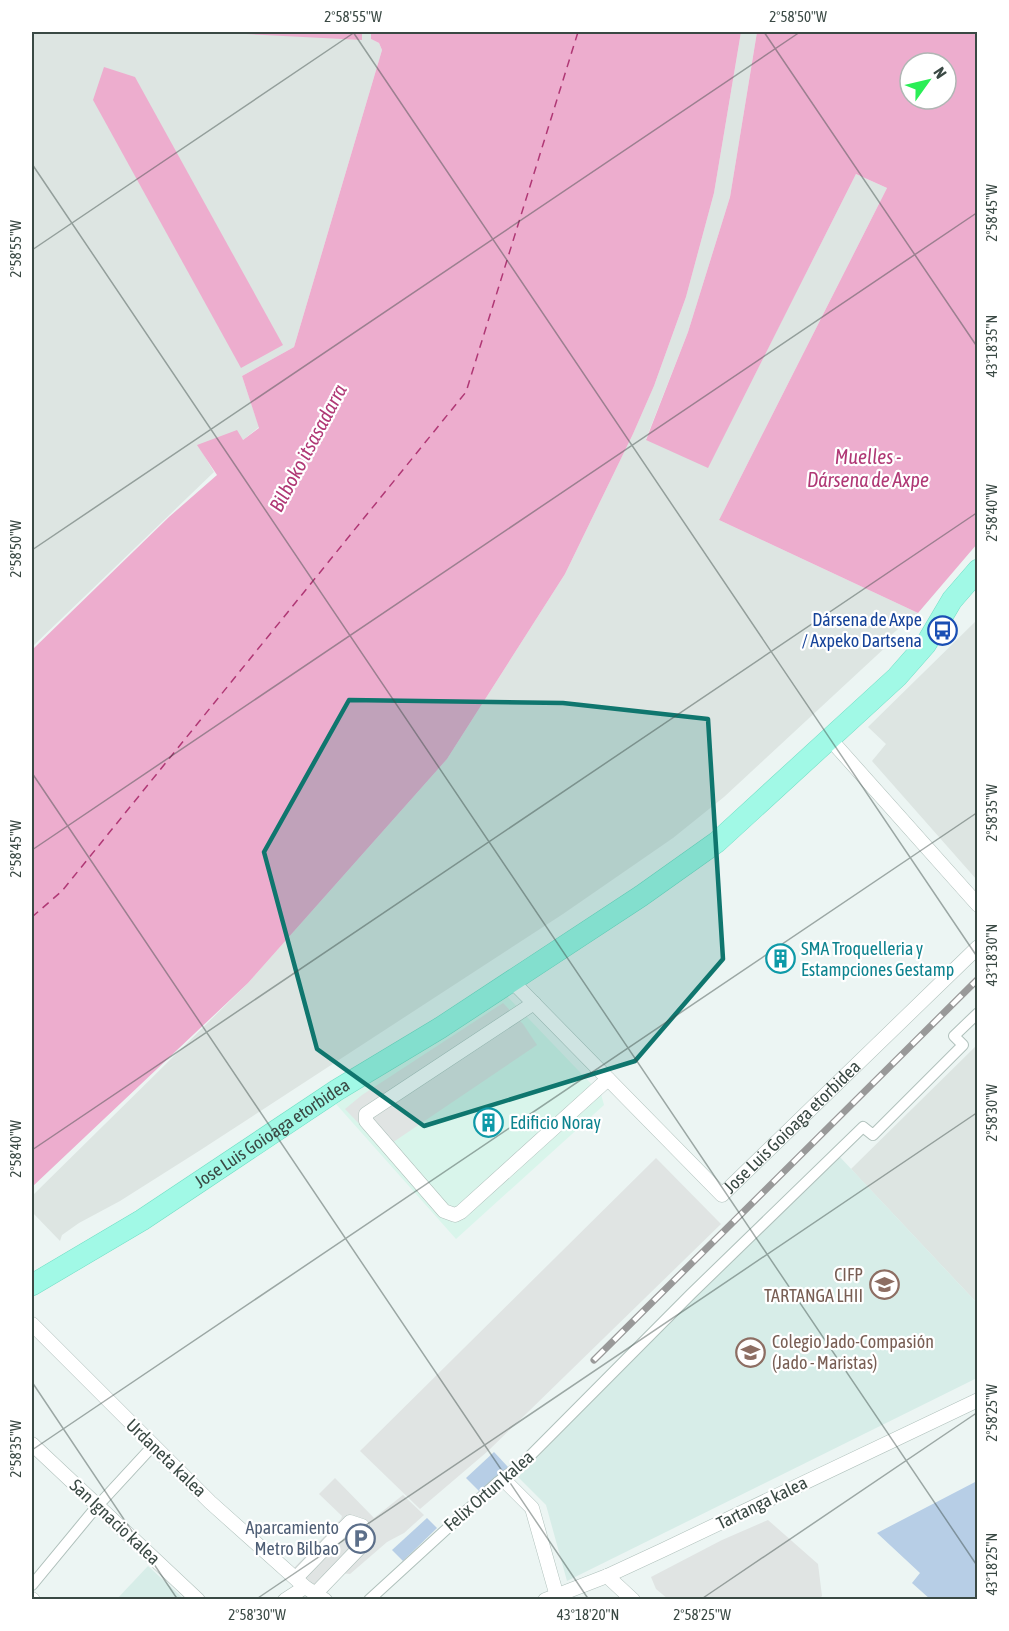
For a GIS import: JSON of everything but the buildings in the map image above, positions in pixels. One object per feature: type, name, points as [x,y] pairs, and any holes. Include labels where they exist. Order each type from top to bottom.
[{"type":"main road","name":"Jose Luis Goioaga etorbidea","points":[[32,1285],[142,1220],[337,1090],[397,1055],[642,896],[717,842],[912,661],[940,623],[952,600],[978,570]]},
{"type":"street","points":[[830,739],[978,905]]},
{"type":"street","name":"Jose Luis Goioaga etorbidea","points":[[511,980],[722,1195],[978,947]]},
{"type":"street","name":"Jose Luis Goioaga etorbidea","points":[[534,1003],[366,1114],[366,1120],[449,1214],[461,1212],[608,1079]]},
{"type":"street","name":"Felix Ortun kalea","points":[[369,1599],[498,1482],[504,1480],[863,1126],[873,1136],[963,1045],[954,1036],[978,1013]]},
{"type":"street","name":"Urdaneta kalea","points":[[32,1324],[152,1447],[310,1589]]},
{"type":"street","name":"Tartanga kalea","points":[[553,1598],[607,1576],[978,1400]]},
{"type":"street","name":"San Ignacio kalea","points":[[32,1444],[198,1599]]},
{"type":"street","points":[[103,1500],[150,1449]]},
{"type":"street","points":[[504,1480],[532,1508],[553,1598]]},
{"type":"street","points":[[32,1585],[93,1511]]},
{"type":"street","points":[[285,1599],[310,1589],[366,1541],[362,1526],[350,1522],[310,1589]]},
{"type":"street","points":[[607,1576],[633,1599]]},
{"type":"highlighted area","points":[[349,700],[563,703],[708,719],[723,959],[635,1061],[424,1126],[317,1049],[264,852]]},
{"type":"shaded area","points":[[32,32],[371,32],[371,39],[379,43],[382,50],[294,347],[242,376],[259,427],[243,440],[198,445],[214,472],[32,647]]},
{"type":"shaded area","points":[[741,32],[757,32],[730,197],[688,332],[646,439],[708,467],[856,174],[887,188],[719,520],[918,613],[886,639],[889,644],[724,797],[673,838],[563,914],[199,1151],[120,1201],[79,1223],[62,1235],[60,1241],[32,1212],[32,1196],[248,983],[447,759],[565,574],[654,386],[686,297],[714,193]]},
{"type":"shaded area","points":[[977,620],[977,880],[872,761],[886,744],[868,727]]},
{"type":"shaded area","points":[[504,993],[601,1094],[604,1105],[456,1239],[336,1104]]},
{"type":"shaded area","points":[[503,1003],[523,1024],[537,1045],[383,1149],[345,1109],[362,1095]]},
{"type":"shaded area","points":[[977,1045],[977,1303],[851,1169]]},
{"type":"shaded area","points":[[839,1156],[977,1303],[977,1378],[567,1581],[546,1505],[518,1477],[687,1304]]},
{"type":"shaded area","points":[[656,1158],[721,1224],[488,1451],[420,1509],[360,1451]]},
{"type":"shaded area","points":[[494,1452],[508,1467],[481,1493],[466,1478]]},
{"type":"shaded area","name":"Aparcamiento Metro Bilbao","points":[[335,1478],[374,1518],[403,1495],[424,1515],[404,1533],[387,1542],[350,1574],[339,1573],[324,1593],[293,1569],[341,1519],[342,1516],[319,1494]]},
{"type":"shaded area","points":[[977,1481],[977,1599],[930,1599],[912,1583],[920,1573],[877,1533]]},
{"type":"shaded area","points":[[427,1518],[437,1528],[403,1561],[392,1550]]},
{"type":"shaded area","points":[[768,1520],[818,1564],[822,1596],[819,1599],[668,1599],[656,1589],[651,1577],[722,1540]]},
{"type":"shaded area","points":[[148,1566],[184,1599],[117,1599]]},
{"type":"water","points":[[208,32],[362,32],[362,40]]},
{"type":"water","name":"Bilboko itsasadarra","points":[[371,32],[741,32],[714,193],[686,297],[654,386],[565,574],[447,759],[248,983],[32,1187],[32,650],[169,517],[217,475],[197,445],[237,430],[243,440],[259,428],[242,376],[294,347],[382,50],[379,43],[371,39]]},
{"type":"water","name":"Muelles - Dársena de Axpe","points":[[757,32],[977,32],[977,544],[918,613],[719,520],[887,188],[856,174],[708,468],[646,440],[688,332],[730,197]]},
{"type":"water","points":[[104,67],[135,77],[283,345],[241,368],[93,100]]},
{"type":"ferry route","points":[[32,917],[62,891],[466,392],[578,32]]},
{"type":"railway","points":[[594,1360],[978,979]]},
{"type":"place","name":"Dársena de Axpe / Axpeko Dartsena","points":[[943,630]]},
{"type":"place","name":"SMA Troquelleria y Estampciones Gestamp","points":[[780,959]]},
{"type":"place","name":"Edificio Noray","points":[[489,1123]]},
{"type":"place","name":"CIFP TARTANGA LHII","points":[[884,1285]]},
{"type":"place","name":"Colegio Jado-Compasión (Jado - Maristas)","points":[[751,1352]]},
{"type":"place","name":"Aparcamiento Metro Bilbao","points":[[360,1538]]}]
